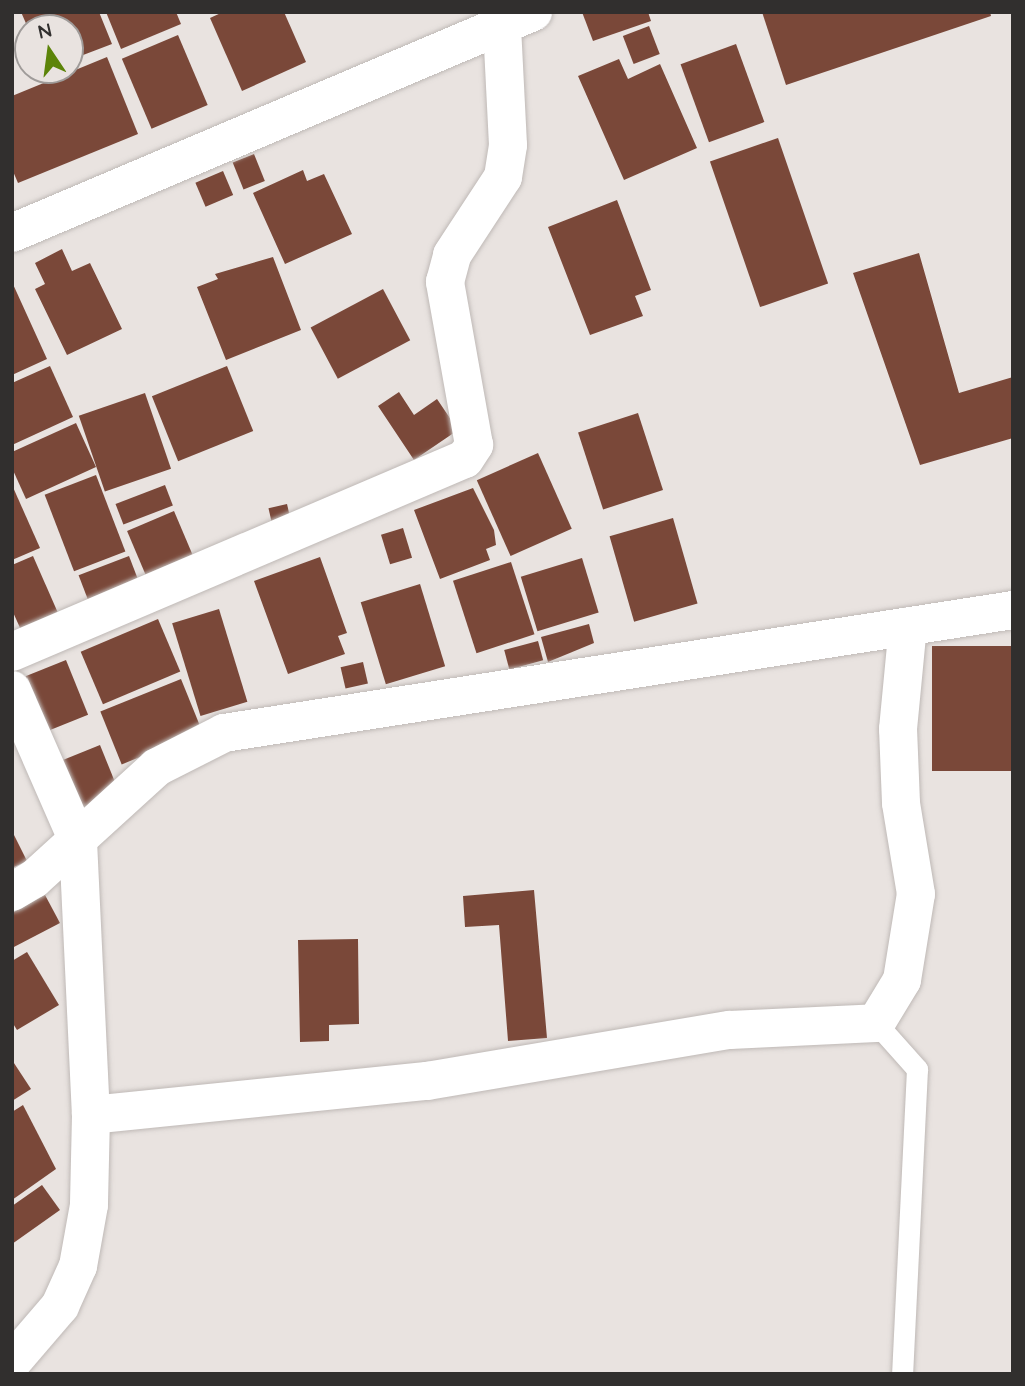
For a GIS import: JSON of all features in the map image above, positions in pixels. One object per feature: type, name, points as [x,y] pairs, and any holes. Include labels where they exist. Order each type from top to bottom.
[{"type":"street","points":[[12,233],[517,19],[508,145],[503,177],[452,255],[445,282],[474,445],[465,459],[12,652]]},
{"type":"street","points":[[12,892],[78,841],[157,767],[224,733],[1013,610]]},
{"type":"street","points":[[91,1115],[427,1082],[730,1030],[876,1023],[902,980],[916,894],[901,803],[898,729],[908,626]]},
{"type":"street","points":[[12,690],[78,841],[91,1115],[89,1205],[78,1266],[60,1306],[12,1362]]},
{"type":"lane","points":[[876,1023],[916,1069],[902,1374]]},
{"type":"building","points":[[21,12],[99,12],[112,44],[84,55],[84,14]]},
{"type":"building","points":[[106,12],[176,12],[181,24],[121,49]]},
{"type":"building","points":[[223,12],[284,12],[306,62],[242,91],[210,18]]},
{"type":"building","points":[[582,12],[648,12],[651,21],[593,41]]},
{"type":"building","points":[[762,12],[990,12],[991,16],[786,85]]},
{"type":"building","points":[[649,26],[660,54],[634,64],[623,36]]},
{"type":"building","points":[[178,35],[208,105],[152,129],[122,59]]},
{"type":"building","points":[[736,44],[764,122],[709,142],[681,64]]},
{"type":"building","points":[[107,57],[138,134],[18,183],[12,169],[12,96],[41,84],[84,84],[84,66]]},
{"type":"building","points":[[619,59],[628,79],[660,64],[697,148],[624,180],[578,76]]},
{"type":"building","points":[[778,138],[828,284],[760,307],[710,161]]},
{"type":"building","points":[[254,154],[265,181],[244,190],[233,163]]},
{"type":"building","points":[[303,170],[307,181],[324,174],[352,234],[285,264],[253,193]]},
{"type":"building","points":[[223,171],[233,195],[206,207],[195,183]]},
{"type":"building","points":[[617,200],[651,290],[635,296],[643,316],[590,335],[548,227]]},
{"type":"building","points":[[62,249],[72,271],[90,263],[122,329],[67,355],[35,289],[45,284],[35,263]]},
{"type":"building","points":[[919,253],[959,393],[1013,377],[1013,438],[920,465],[853,273]]},
{"type":"building","points":[[273,257],[301,330],[226,360],[197,287],[218,279],[215,274]]},
{"type":"building","points":[[12,282],[47,359],[12,375]]},
{"type":"building","points":[[383,289],[410,340],[338,379],[311,327]]},
{"type":"building","points":[[50,366],[73,417],[12,445],[12,383]]},
{"type":"building","points":[[227,366],[253,431],[178,461],[152,396]]},
{"type":"building","points":[[399,392],[414,415],[437,399],[458,430],[414,460],[378,406]]},
{"type":"building","points":[[145,393],[171,469],[105,491],[79,416]]},
{"type":"building","points":[[638,413],[663,490],[603,510],[578,432]]},
{"type":"building","points":[[76,423],[96,467],[26,499],[12,468],[12,452]]},
{"type":"building","points":[[538,453],[572,529],[511,556],[477,480]]},
{"type":"building","points":[[96,475],[125,552],[74,571],[45,495]]},
{"type":"building","points":[[12,485],[40,548],[12,560]]},
{"type":"building","points":[[165,485],[173,506],[123,525],[116,504]]},
{"type":"building","points":[[473,488],[494,530],[496,545],[486,549],[490,560],[440,579],[414,510]]},
{"type":"building","points":[[287,504],[290,517],[271,521],[268,508]]},
{"type":"building","points":[[174,511],[195,561],[148,581],[127,531]]},
{"type":"building","points":[[673,518],[698,604],[634,622],[610,536]]},
{"type":"building","points":[[403,528],[412,558],[390,564],[381,535]]},
{"type":"building","points":[[33,556],[58,613],[21,630],[12,610],[12,565]]},
{"type":"building","points":[[129,556],[141,588],[91,607],[79,575]]},
{"type":"building","points":[[320,557],[347,633],[338,636],[345,654],[288,674],[254,581]]},
{"type":"building","points":[[582,558],[599,613],[537,631],[521,577]]},
{"type":"building","points":[[511,562],[534,634],[476,653],[453,581]]},
{"type":"building","points":[[420,584],[445,666],[386,684],[361,602]]},
{"type":"building","points":[[219,609],[247,702],[201,716],[172,623]]},
{"type":"building","points":[[158,619],[180,671],[103,704],[81,652]]},
{"type":"building","points":[[589,624],[594,643],[548,662],[541,637]]},
{"type":"building","points":[[538,641],[543,660],[509,669],[504,650]]},
{"type":"building","points":[[932,646],[1013,646],[1013,771],[932,771]]},
{"type":"building","points":[[66,660],[88,715],[41,734],[19,679]]},
{"type":"building","points":[[363,662],[368,683],[346,689],[341,667]]},
{"type":"building","points":[[181,679],[202,732],[122,764],[100,712]]},
{"type":"building","points":[[100,745],[122,799],[77,817],[55,763]]},
{"type":"building","points":[[12,831],[27,861],[12,868]]},
{"type":"building","points":[[534,890],[547,1038],[508,1041],[499,925],[465,927],[463,896]]},
{"type":"building","points":[[45,895],[60,923],[12,948],[12,913]]},
{"type":"building","points":[[358,939],[359,1024],[329,1025],[329,1041],[300,1042],[298,940]]},
{"type":"building","points":[[27,952],[59,1005],[17,1030],[12,1022],[12,961]]},
{"type":"building","points":[[12,1060],[31,1089],[12,1101]]},
{"type":"building","points":[[23,1105],[56,1169],[12,1200],[12,1112]]},
{"type":"building","points":[[42,1185],[60,1210],[12,1244],[12,1206]]}]
